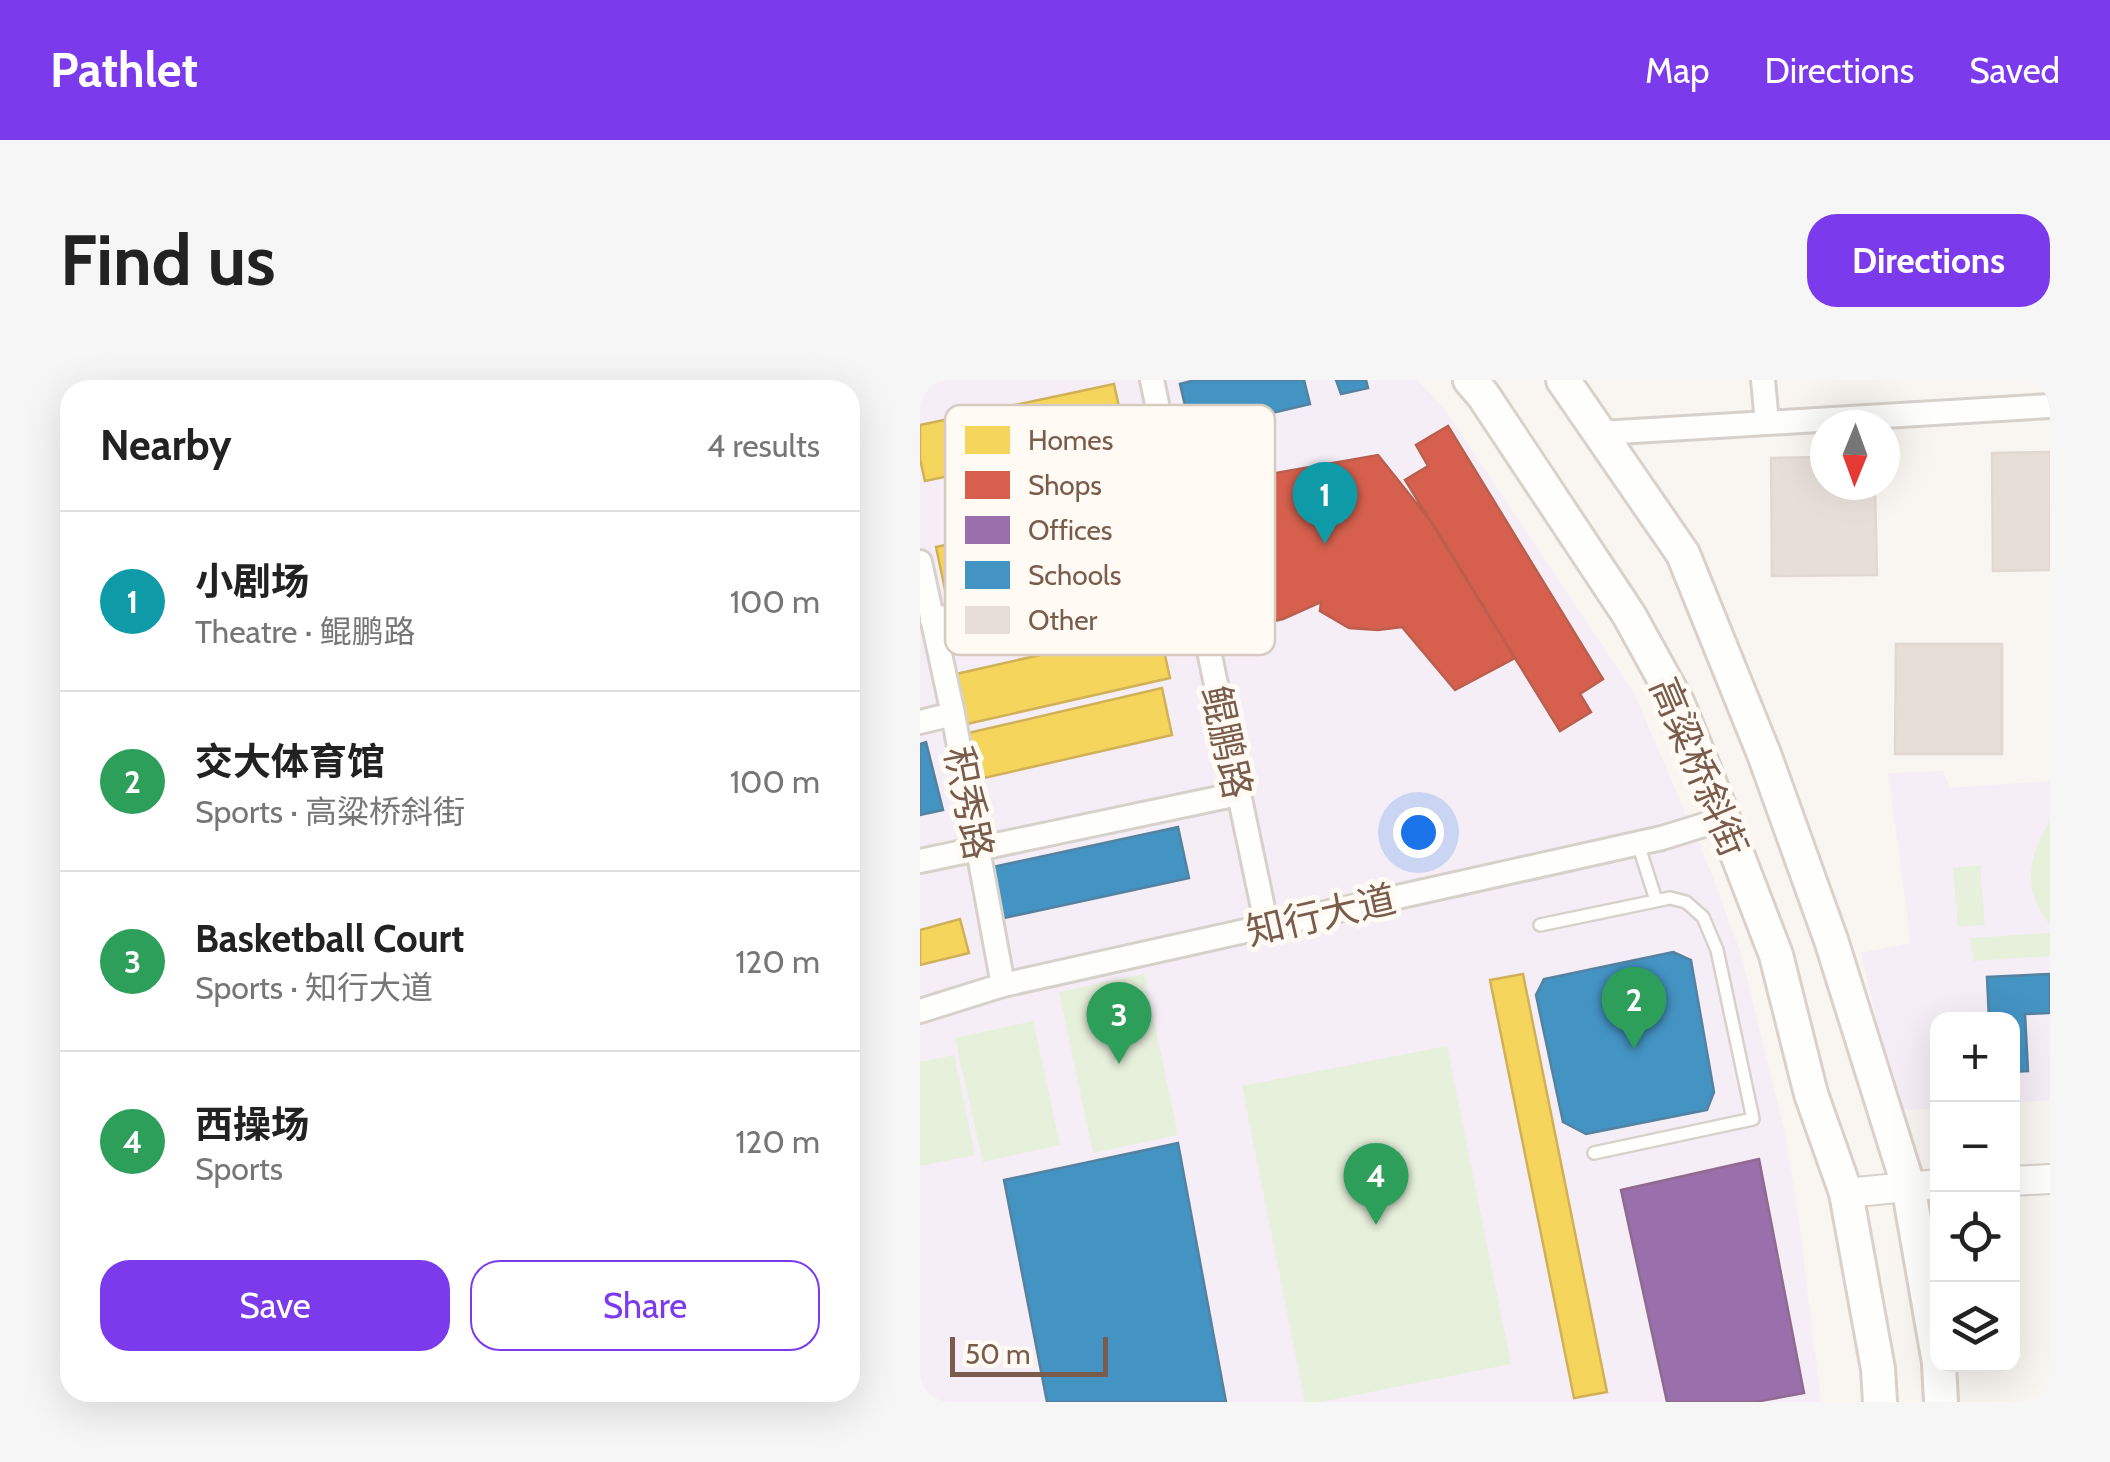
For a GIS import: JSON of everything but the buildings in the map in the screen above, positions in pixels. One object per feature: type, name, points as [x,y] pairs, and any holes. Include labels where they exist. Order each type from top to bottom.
[{"type":"main road","name":"高粱桥斜街","points":[[1563,380],[1682,554],[1757,736],[1922,1184],[1931,1282]]},
{"type":"main road","name":"高粱桥斜街","points":[[1476,385],[1629,616],[1678,704],[1776,955],[1811,1094],[1846,1193],[1878,1369],[1880,1402]]},
{"type":"main road","name":"高粱桥斜街","points":[[1939,1372],[1940,1402]]},
{"type":"street","name":"鲲鹏路","points":[[1152,380],[1157,405]]},
{"type":"street","points":[[1763,380],[1768,422]]},
{"type":"street","points":[[1601,433],[2050,406]]},
{"type":"street","name":"积秀路","points":[[920,562],[953,714],[1003,985]]},
{"type":"street","points":[[932,620],[945,617]]},
{"type":"street","name":"鲲鹏路","points":[[1208,655],[1267,927]]},
{"type":"street","points":[[920,722],[953,714]]},
{"type":"street","points":[[920,862],[1238,794]]},
{"type":"street","name":"知行大道","points":[[920,1010],[1003,985],[1638,844],[1723,819]]},
{"type":"street","points":[[2020,1181],[2050,1180]]},
{"type":"street","points":[[1846,1193],[1922,1184]]},
{"type":"lane","points":[[1638,844],[1656,900]]},
{"type":"lane","points":[[1540,926],[1670,898],[1686,902],[1703,917],[1717,950],[1754,1119],[1594,1154]]},
{"type":"shaded area","points":[[920,380],[1417,380],[1443,407],[1633,691],[1711,872],[1741,954],[1783,1125],[1797,1204],[1821,1402],[920,1402]]},
{"type":"shaded area","points":[[1943,771],[1950,788],[2050,781],[2050,1100],[2020,1102],[2020,1012],[1930,1012],[1930,1109],[1897,1111],[1861,953],[1911,943],[1888,773]]},
{"type":"green space","points":[[2050,821],[2050,925],[2035,898],[2031,873]]},
{"type":"green space","points":[[1980,865],[1985,925],[1958,927],[1953,868]]},
{"type":"green space","points":[[2050,933],[2050,956],[1973,961],[1970,938]]},
{"type":"green space","points":[[1144,974],[1178,1135],[1093,1153],[1059,992]]},
{"type":"green space","points":[[1033,1021],[1060,1145],[983,1162],[955,1038]]},
{"type":"green space","points":[[1447,1046],[1511,1364],[1305,1402],[1242,1086]]},
{"type":"green space","points":[[954,1055],[975,1155],[920,1166],[920,1062]]},
{"type":"place","name":"小剧场","points":[[1325,544]]},
{"type":"place","name":"交大体育馆","points":[[1634,1049]]},
{"type":"place","name":"Basketball Court","points":[[1119,1064]]},
{"type":"place","name":"西操场","points":[[1376,1225]]}]
